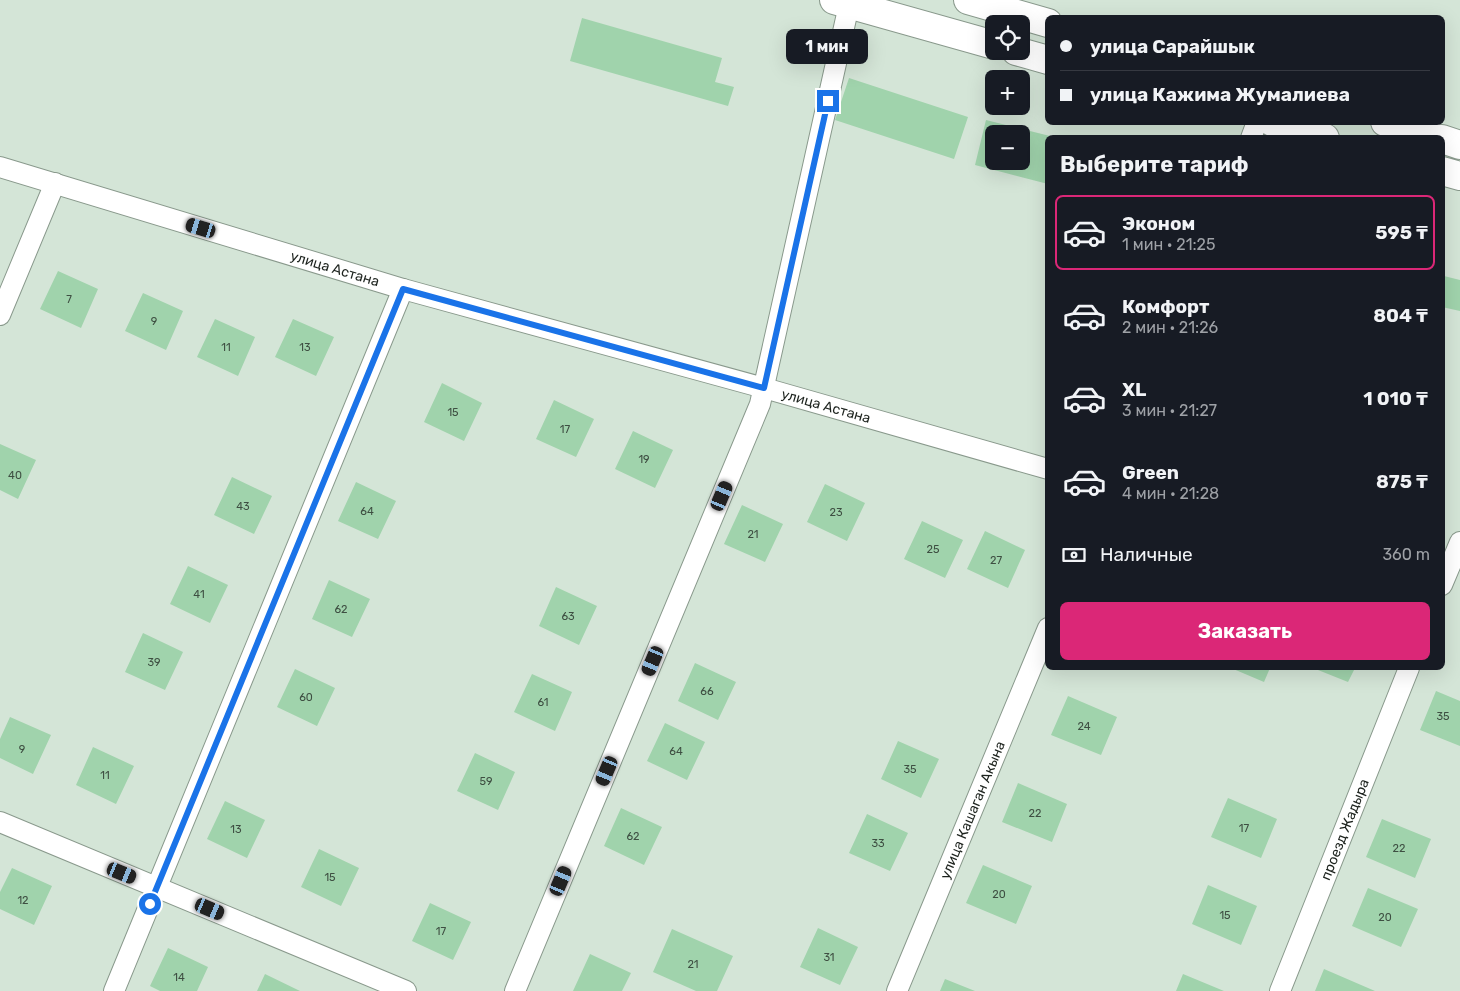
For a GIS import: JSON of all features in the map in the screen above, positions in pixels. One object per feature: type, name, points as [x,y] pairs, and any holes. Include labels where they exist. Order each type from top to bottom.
[{"type":"main road","points":[[968,0],[1045,22]]},
{"type":"main road","points":[[842,2],[985,42]]},
{"type":"main road","points":[[1030,55],[1045,59]]},
{"type":"main road","points":[[1282,125],[1315,135]]},
{"type":"main road","points":[[1395,125],[1426,135]]},
{"type":"main road","points":[[1445,140],[1460,144]]},
{"type":"main road","points":[[1445,172],[1460,176]]},
{"type":"street","points":[[515,991],[760,404],[842,2]]},
{"type":"street","name":"улица Астана","points":[[0,167],[403,289],[764,388],[1045,469]]},
{"type":"street","points":[[0,315],[55,183]]},
{"type":"street","points":[[114,991],[403,289]]},
{"type":"street","points":[[1447,582],[1460,542]]},
{"type":"street","name":"улица Кашаган Акына","points":[[897,991],[1045,635]]},
{"type":"street","name":"проезд Жадыра","points":[[1280,991],[1409,670]]},
{"type":"street","points":[[0,822],[406,991]]},
{"type":"building","points":[[582,18],[722,58],[715,82],[734,87],[728,106],[570,61]]},
{"type":"building","points":[[849,78],[968,117],[954,159],[835,120]]},
{"type":"building","points":[[986,120],[1006,125],[985,125],[985,168],[975,165]]},
{"type":"building","points":[[1030,131],[1045,135],[1045,183],[994,170],[1030,170]]},
{"type":"building","points":[[58,271],[98,289],[81,328],[40,309]]},
{"type":"building","points":[[1445,276],[1460,280],[1460,311],[1445,308]]},
{"type":"building","points":[[143,293],[183,311],[166,350],[125,331]]},
{"type":"building","points":[[215,319],[255,337],[238,376],[197,357]]},
{"type":"building","points":[[293,319],[334,337],[316,376],[275,357]]},
{"type":"building","points":[[442,383],[482,403],[464,441],[424,422]]},
{"type":"building","points":[[554,400],[594,419],[576,457],[536,439]]},
{"type":"building","points":[[633,431],[673,450],[655,488],[615,469]]},
{"type":"building","points":[[0,444],[36,460],[18,499],[0,490]]},
{"type":"building","points":[[232,477],[272,496],[254,534],[214,515]]},
{"type":"building","points":[[356,482],[396,501],[378,539],[338,521]]},
{"type":"building","points":[[825,484],[865,503],[847,541],[807,522]]},
{"type":"building","points":[[742,505],[783,524],[765,562],[724,544]]},
{"type":"building","points":[[922,521],[963,540],[945,578],[904,559]]},
{"type":"building","points":[[985,531],[1025,550],[1008,588],[967,569]]},
{"type":"building","points":[[188,566],[228,585],[210,623],[170,604]]},
{"type":"building","points":[[329,580],[370,599],[352,637],[312,619]]},
{"type":"building","points":[[556,587],[597,606],[579,645],[539,626]]},
{"type":"building","points":[[143,633],[183,652],[165,690],[125,672]]},
{"type":"building","points":[[695,663],[736,682],[718,720],[678,701]]},
{"type":"building","points":[[295,669],[335,688],[317,726],[277,707]]},
{"type":"building","points":[[1236,670],[1269,670],[1264,682]]},
{"type":"building","points":[[1318,670],[1354,670],[1348,682]]},
{"type":"building","points":[[532,674],[572,692],[555,731],[514,712]]},
{"type":"building","points":[[1436,691],[1460,701],[1460,746],[1420,730]]},
{"type":"building","points":[[1068,696],[1117,717],[1101,755],[1051,735]]},
{"type":"building","points":[[10,717],[51,735],[33,774],[0,758],[0,739]]},
{"type":"building","points":[[665,723],[705,742],[687,780],[647,761]]},
{"type":"building","points":[[898,741],[939,759],[921,798],[881,779]]},
{"type":"building","points":[[93,747],[134,766],[116,804],[76,785]]},
{"type":"building","points":[[475,753],[515,772],[498,810],[457,791]]},
{"type":"building","points":[[1018,783],[1067,804],[1052,842],[1002,822]]},
{"type":"building","points":[[1228,798],[1277,819],[1261,858],[1211,837]]},
{"type":"building","points":[[225,801],[265,820],[247,858],[207,839]]},
{"type":"building","points":[[621,808],[662,827],[644,865],[604,846]]},
{"type":"building","points":[[867,814],[908,833],[890,871],[849,853]]},
{"type":"building","points":[[1382,819],[1431,839],[1415,878],[1366,857]]},
{"type":"building","points":[[319,849],[359,868],[341,906],[301,887]]},
{"type":"building","points":[[983,865],[1032,886],[1016,924],[966,903]]},
{"type":"building","points":[[12,868],[52,886],[34,925],[0,909],[0,892]]},
{"type":"building","points":[[1208,885],[1257,906],[1241,945],[1192,924]]},
{"type":"building","points":[[1368,888],[1418,909],[1401,947],[1352,926]]},
{"type":"building","points":[[430,903],[471,922],[453,960],[412,941]]},
{"type":"building","points":[[818,928],[858,947],[840,985],[800,967]]},
{"type":"building","points":[[672,929],[733,956],[717,991],[696,991],[653,972]]},
{"type":"building","points":[[168,948],[208,967],[197,991],[160,991],[150,986]]},
{"type":"building","points":[[590,954],[631,973],[622,991],[573,991]]},
{"type":"building","points":[[1324,969],[1375,991],[1315,991]]},
{"type":"building","points":[[265,974],[300,991],[257,991]]},
{"type":"building","points":[[1183,974],[1224,991],[1176,991]]},
{"type":"building","points":[[945,979],[975,991],[940,991]]},
{"type":"route","points":[[150,904],[403,289],[764,388],[828,101]]}]
